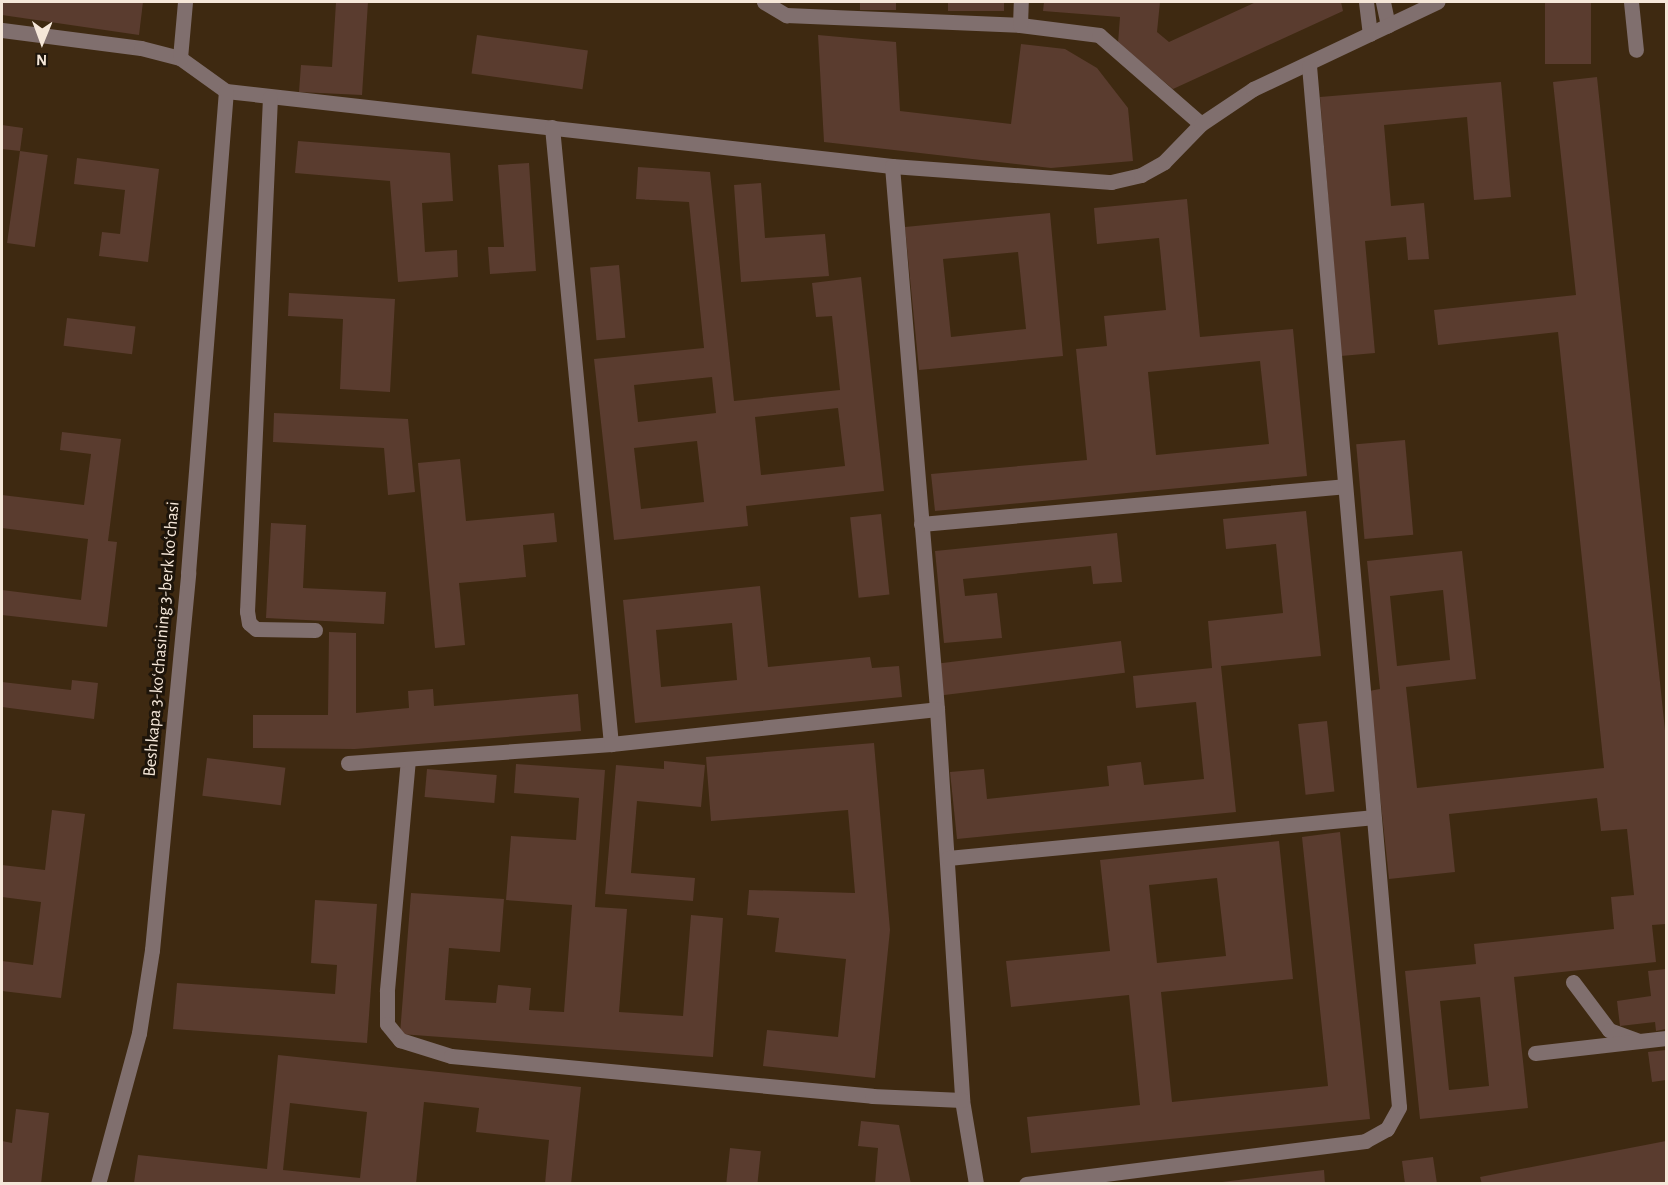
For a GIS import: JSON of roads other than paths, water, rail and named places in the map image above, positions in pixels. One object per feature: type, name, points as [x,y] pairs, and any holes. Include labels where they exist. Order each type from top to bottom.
[{"type":"street","points":[[180,58],[185,2]]},
{"type":"street","points":[[764,2],[786,15],[1020,25],[1099,35],[1201,124]]},
{"type":"street","points":[[1020,25],[1021,2]]},
{"type":"street","points":[[1366,2],[1370,34]]},
{"type":"street","points":[[1383,2],[1388,25]]},
{"type":"street","points":[[2,30],[141,48],[180,58],[226,91],[892,166],[1111,182],[1141,175],[1164,162],[1201,124],[1253,89],[1309,66],[1437,2]]},
{"type":"street","points":[[1630,2],[1636,50]]},
{"type":"street","points":[[1026,1184],[1365,1141],[1387,1129],[1399,1107],[1372,818],[1309,66]]},
{"type":"street","name":"Beshkapa 3-koʻchasining 3-berk koʻchasi","points":[[98,1184],[139,1033],[152,950],[188,573],[226,91]]},
{"type":"street","points":[[270,97],[247,611],[249,623],[256,629],[315,630]]},
{"type":"street","points":[[552,127],[610,744]]},
{"type":"street","points":[[892,166],[937,709],[962,1101],[976,1184]]},
{"type":"street","points":[[921,524],[1344,486]]},
{"type":"street","points":[[348,763],[610,744],[937,709]]},
{"type":"street","points":[[408,759],[387,991],[387,1024],[400,1040],[451,1056],[872,1096],[962,1101]]},
{"type":"street","points":[[948,858],[1372,818]]},
{"type":"street","points":[[1573,982],[1609,1030],[1640,1041]]},
{"type":"street","points":[[1535,1053],[1666,1038]]}]
